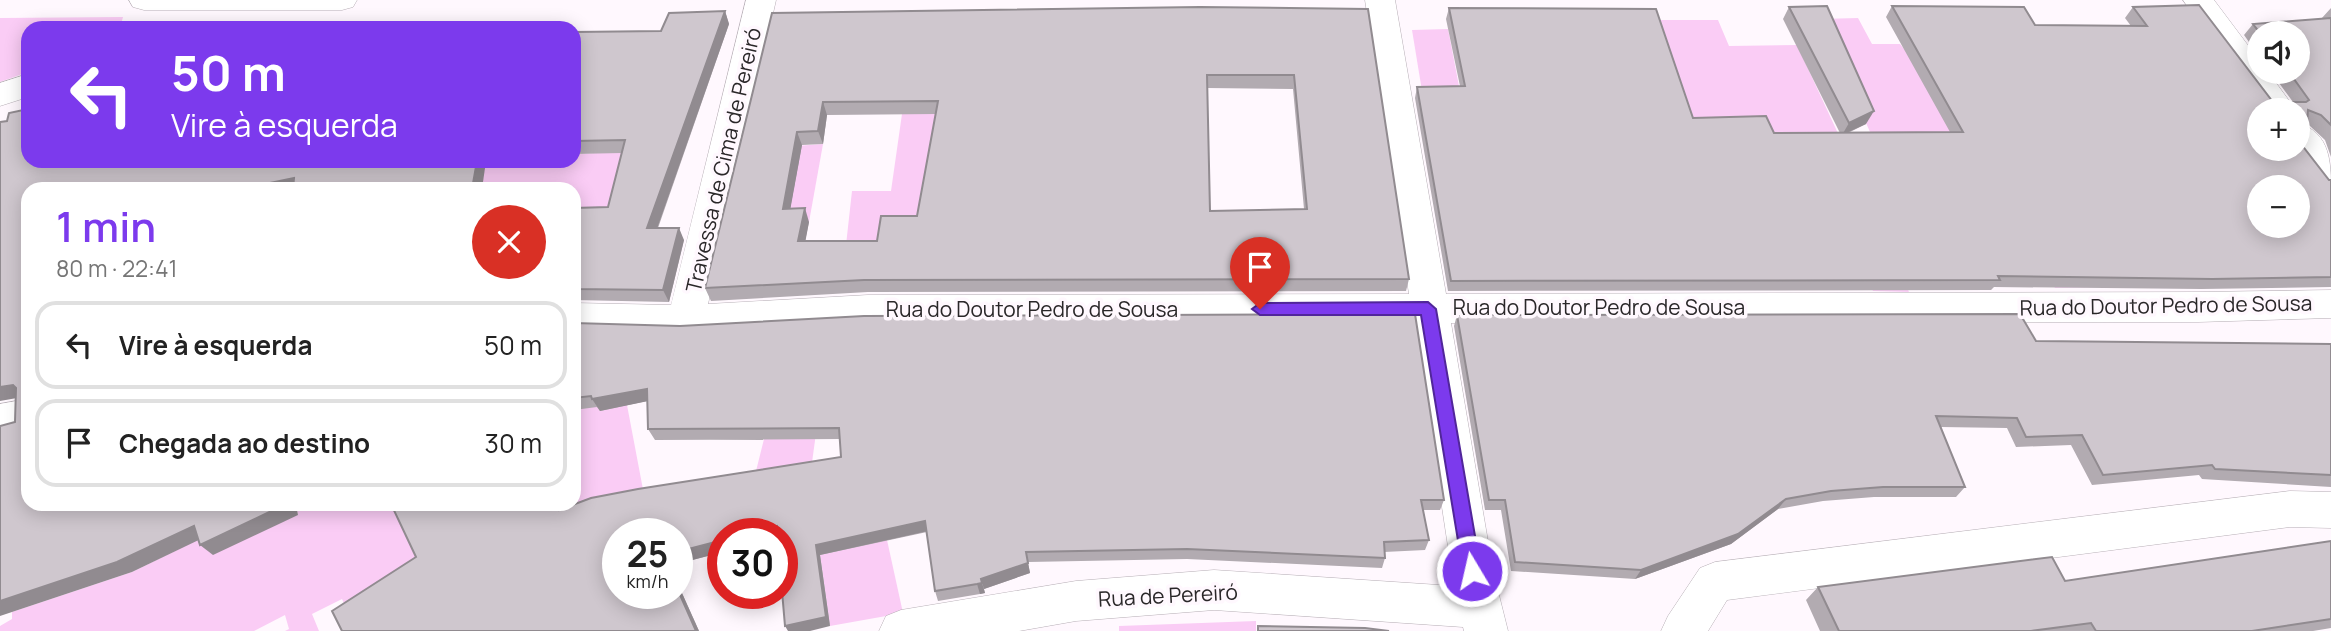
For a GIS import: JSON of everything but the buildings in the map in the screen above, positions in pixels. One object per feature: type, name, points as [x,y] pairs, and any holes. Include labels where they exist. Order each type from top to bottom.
[{"type":"street","points":[[144,0],[342,0]]},
{"type":"street","name":"Travessa de Cima de Pereiró","points":[[686,320],[761,0]]},
{"type":"street","points":[[1380,0],[1428,309],[1482,620]]},
{"type":"street","points":[[2198,0],[2271,98]]},
{"type":"street","points":[[198,21],[251,1]]},
{"type":"street","points":[[0,96],[21,88]]},
{"type":"street","points":[[2310,151],[2331,179]]},
{"type":"street","name":"Rua do Doutor Pedro de Sousa","points":[[581,318],[686,320],[869,310],[2184,307],[2331,304]]},
{"type":"street","points":[[0,421],[21,416]]},
{"type":"street","points":[[1684,631],[1715,582],[2290,509],[2331,510]]},
{"type":"street","name":"Rua de Pereiró","points":[[901,631],[1076,601],[1214,590],[1482,620]]},
{"type":"shaded area","points":[[123,17],[122,21],[21,21],[21,74],[0,82],[0,18]]},
{"type":"shaded area","points":[[1858,18],[1872,44],[1900,44],[2096,287],[2055,288],[2037,255],[1887,241],[1909,292],[1873,291],[1843,225],[1688,129],[1652,20],[1718,20],[1729,46],[1797,45],[1842,142],[1874,141],[1820,19]]},
{"type":"shaded area","points":[[1448,29],[1470,143],[1423,97],[1412,30]]},
{"type":"shaded area","points":[[902,114],[941,114],[923,229],[881,254],[845,254],[852,191],[891,191]]},
{"type":"shaded area","points":[[823,144],[809,222],[788,222],[782,147]]},
{"type":"shaded area","points":[[643,151],[616,215],[581,226],[581,182],[418,182],[414,168],[581,168],[581,154]]},
{"type":"shaded area","points":[[596,395],[600,411],[627,405],[645,500],[568,520],[563,511],[581,511],[581,397]]},
{"type":"shaded area","points":[[819,411],[811,470],[753,483],[764,439]]},
{"type":"shaded area","points":[[297,511],[400,511],[429,572],[350,616],[342,599],[312,614],[319,631],[285,631],[289,629],[285,615],[254,631],[0,631],[0,626],[12,619],[12,612],[132,572],[177,550],[171,531],[298,515]]},
{"type":"shaded area","points":[[887,540],[903,613],[830,626],[820,555]]},
{"type":"shaded area","points":[[1256,621],[1256,631],[1119,631],[1119,626]]},
{"type":"route","points":[[1260,309],[1428,309],[1472,571]]}]
